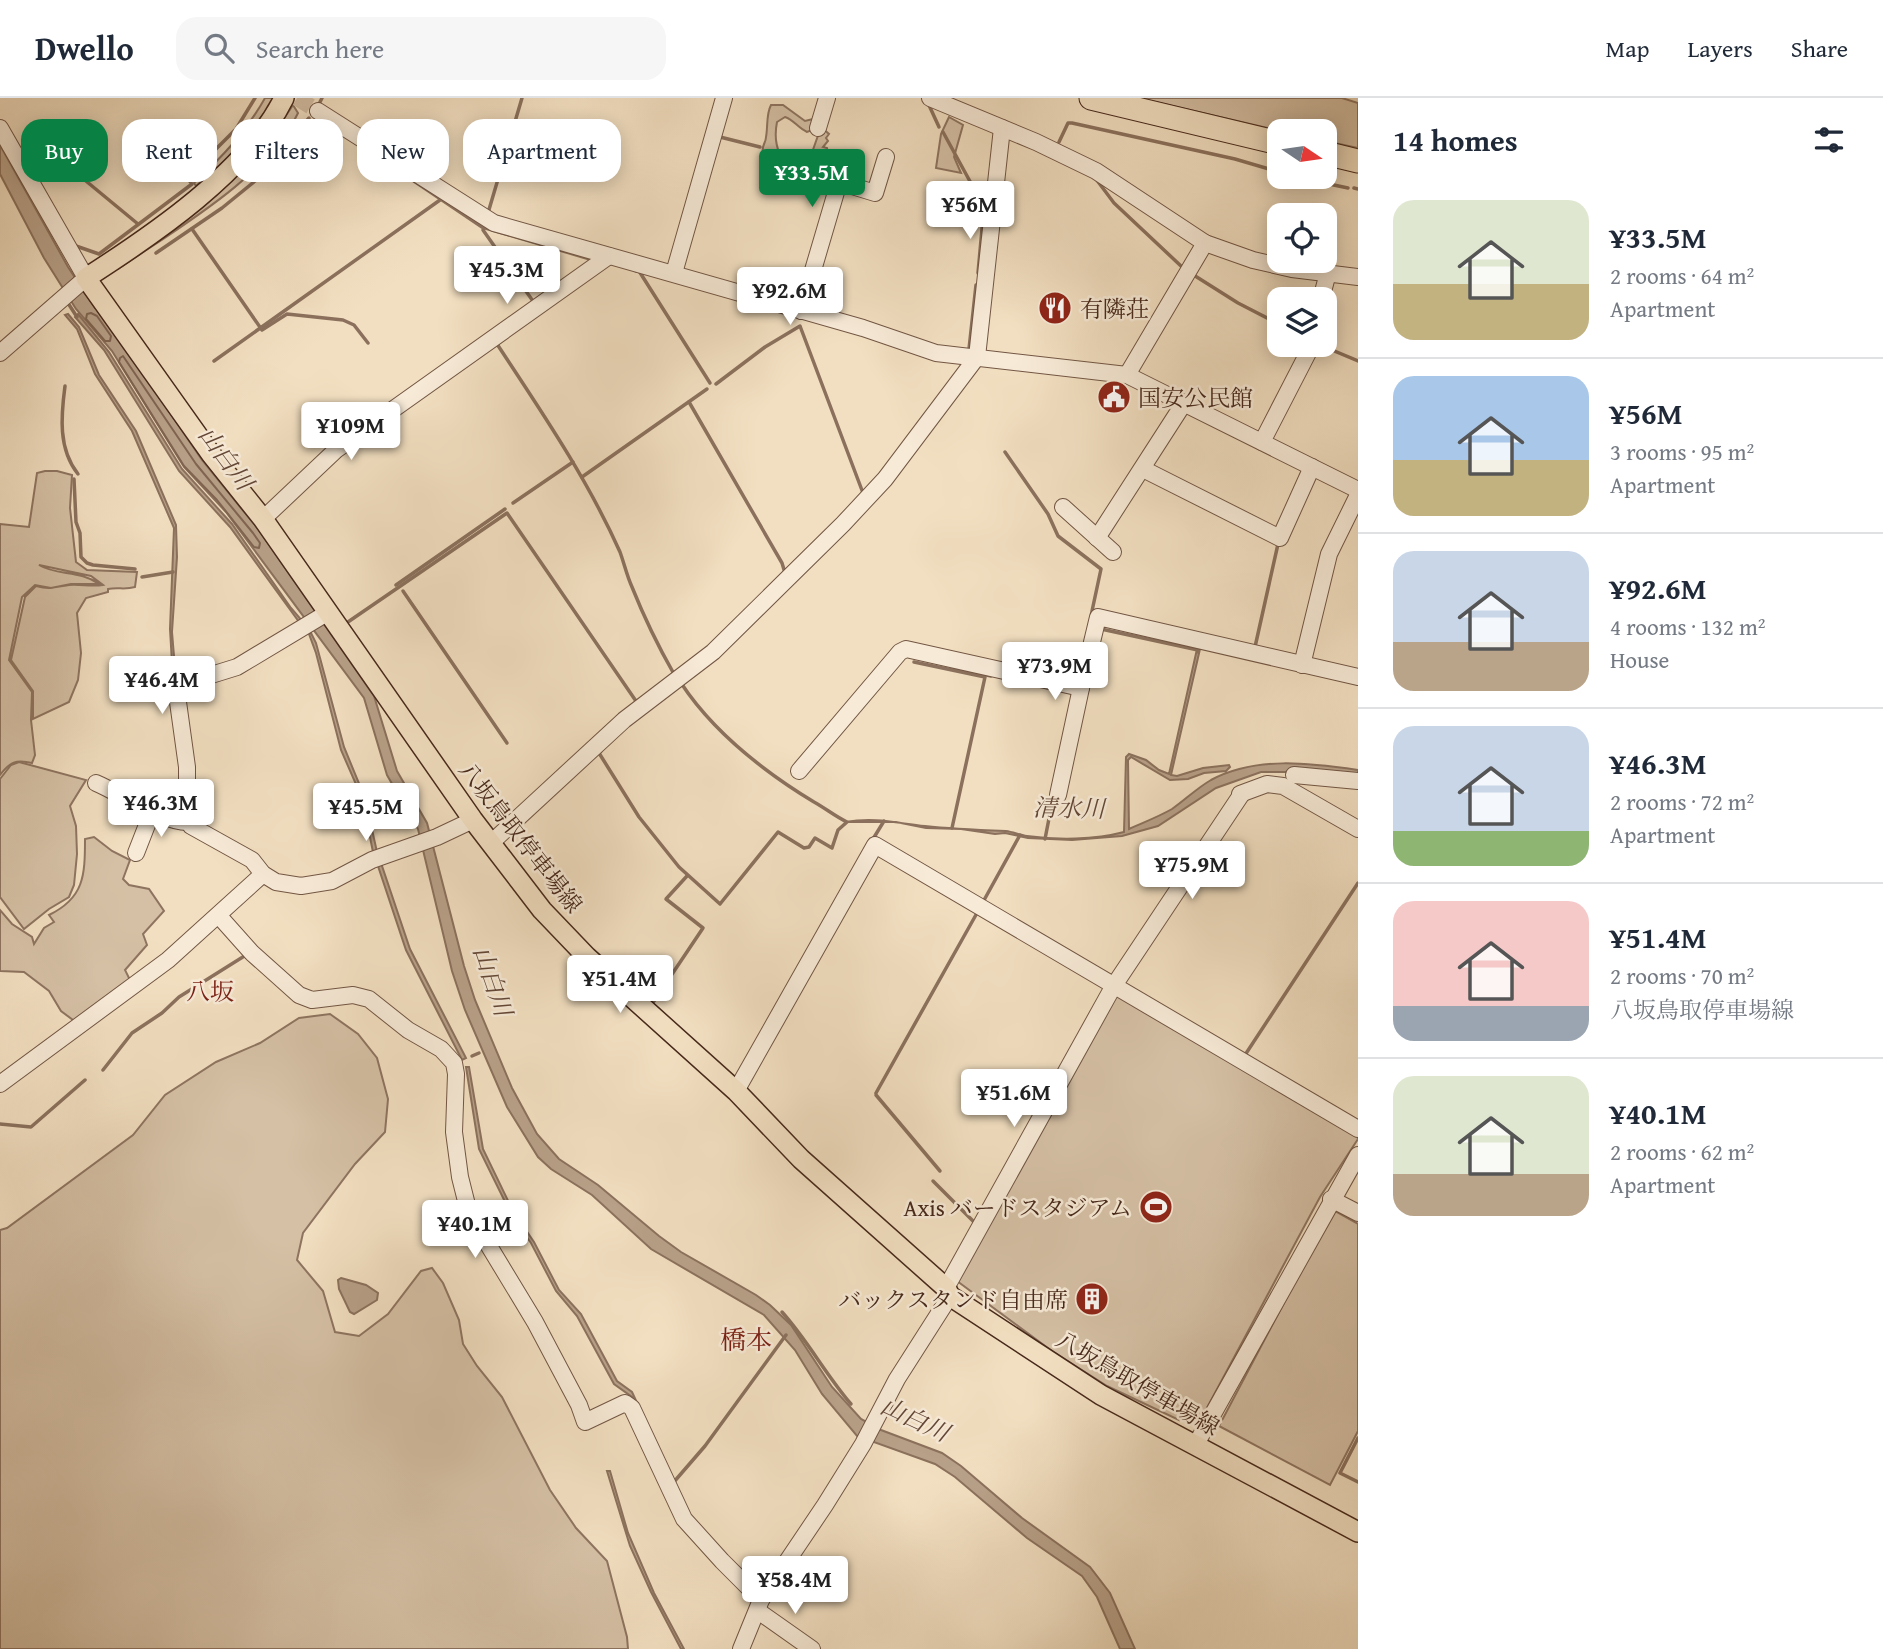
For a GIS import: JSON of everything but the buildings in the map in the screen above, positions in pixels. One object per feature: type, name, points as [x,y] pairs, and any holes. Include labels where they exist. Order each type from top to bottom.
[{"type":"highway","points":[[1091,98],[1267,140]]},
{"type":"highway","points":[[1337,156],[1358,161]]},
{"type":"main road","points":[[84,280],[129,250],[200,195],[248,151],[284,98]]},
{"type":"main road","name":"八坂鳥取停車場線","points":[[84,280],[211,454],[263,520],[473,820],[542,910],[587,957],[736,1091],[802,1159],[948,1292],[1101,1395],[1358,1532]]},
{"type":"street","points":[[674,273],[724,98]]},
{"type":"street","points":[[818,128],[827,98]]},
{"type":"street","points":[[930,98],[1096,171],[1205,243],[1267,263]]},
{"type":"street","points":[[318,111],[494,223],[863,328],[936,353],[1127,375],[1358,490]]},
{"type":"street","points":[[0,128],[84,280],[0,353]]},
{"type":"street","points":[[492,842],[624,720],[713,652],[833,533],[885,479],[977,357],[1002,128]]},
{"type":"street","points":[[801,312],[839,182],[875,193],[886,158]]},
{"type":"street","points":[[1127,375],[1205,243]]},
{"type":"street","points":[[263,520],[336,450],[608,256]]},
{"type":"street","points":[[1324,287],[1328,273],[1358,277]]},
{"type":"street","points":[[1262,442],[1306,357]]},
{"type":"street","points":[[1097,538],[1184,403]]},
{"type":"street","points":[[1143,469],[1280,538],[1312,467]]},
{"type":"street","points":[[1302,665],[1329,554],[1358,495]]},
{"type":"street","points":[[1063,507],[1113,552]]},
{"type":"street","points":[[327,613],[237,667],[181,687],[178,702],[187,767],[188,822],[252,860],[263,873],[276,882],[288,886],[332,881],[372,860],[418,845],[473,820]]},
{"type":"street","points":[[1058,795],[1098,617],[1358,677]]},
{"type":"street","points":[[799,771],[900,652],[906,649],[1081,688]]},
{"type":"street","points":[[1294,775],[1358,781]]},
{"type":"street","points":[[96,783],[122,794],[152,812],[179,822],[188,822]]},
{"type":"street","points":[[740,1649],[760,1605],[863,1444],[1113,987],[1240,794],[1267,784],[1283,786],[1358,829]]},
{"type":"street","points":[[136,853],[152,812]]},
{"type":"street","points":[[736,1091],[875,845],[1358,1129]]},
{"type":"street","points":[[0,1084],[168,960],[263,873]]},
{"type":"street","points":[[219,916],[252,953],[304,999],[354,995],[369,999],[408,1030],[446,1054],[454,1063],[454,1132],[468,1211],[535,1322],[585,1422],[625,1403],[632,1408],[684,1519],[781,1629],[812,1649]]},
{"type":"street","points":[[1195,1446],[1358,1155]]},
{"type":"street","points":[[1331,1199],[1358,1213]]},
{"type":"street","points":[[437,1225],[450,1216],[468,1211]]},
{"type":"shaded area","points":[[265,98],[279,98],[261,119],[252,119]]},
{"type":"shaded area","points":[[1138,98],[1342,98],[1358,103],[1358,148],[1337,144],[1337,119],[1267,119],[1267,128]]},
{"type":"shaded area","points":[[293,105],[298,113],[294,119],[284,119]]},
{"type":"shaded area","points":[[771,105],[783,105],[805,121],[813,119],[815,129],[807,132],[785,117],[777,122],[776,138],[780,154],[783,160],[795,168],[804,168],[808,164],[821,127],[829,134],[823,147],[827,148],[828,155],[824,160],[820,160],[816,173],[803,175],[786,171],[766,158],[763,148]]},
{"type":"shaded area","points":[[949,117],[963,125],[954,157],[961,173],[936,168],[941,134]]},
{"type":"shaded area","points":[[231,146],[231,155],[217,168],[217,161]]},
{"type":"shaded area","points":[[231,180],[240,182],[118,269]]},
{"type":"shaded area","points":[[45,471],[72,475],[70,508],[76,562],[87,570],[137,572],[135,587],[108,589],[108,592],[86,598],[77,613],[81,653],[78,680],[69,702],[33,719],[33,691],[11,660],[25,597],[36,586],[50,588],[35,585],[22,597],[9,660],[32,692],[31,720],[35,755],[32,763],[14,763],[0,775],[0,524],[29,527],[37,473]],"holes":[[[39,565],[91,576],[103,585],[52,588],[71,584],[99,584],[84,577],[53,571]]]},
{"type":"shaded area","points":[[19,762],[86,780],[70,806],[76,826],[74,885],[69,897],[24,929],[0,897],[0,779],[11,765]]},
{"type":"shaded area","points":[[94,837],[112,851],[130,860],[123,879],[129,885],[149,889],[164,911],[143,934],[147,945],[125,970],[131,982],[77,1023],[61,1011],[49,991],[24,972],[0,971],[0,910],[12,924],[32,937],[34,944],[44,928],[54,922],[49,915],[61,908],[76,893],[83,875],[85,839]]},
{"type":"shaded area","name":"Axis バードスタジアム","points":[[1119,995],[1357,1135],[1358,1139],[1320,1197],[1201,1419],[1181,1421],[1107,1386],[1052,1351],[957,1281],[1114,996]]},
{"type":"shaded area","points":[[330,1014],[358,1034],[377,1058],[388,1099],[385,1132],[355,1164],[303,1233],[297,1260],[323,1291],[335,1332],[359,1336],[388,1314],[421,1271],[432,1268],[443,1283],[459,1320],[463,1344],[502,1397],[550,1490],[576,1528],[607,1561],[628,1649],[0,1649],[0,1230],[7,1228],[133,1135],[165,1095],[216,1062],[260,1043],[299,1018]]},
{"type":"shaded area","points":[[1333,1210],[1358,1224],[1358,1431],[1330,1485],[1219,1426]]},
{"type":"water","points":[[0,145],[68,267],[95,308],[99,308],[202,460],[258,529],[374,696],[397,771],[427,823],[475,1000],[512,1088],[537,1134],[559,1159],[598,1185],[659,1236],[770,1305],[791,1325],[832,1387],[861,1419],[881,1430],[942,1453],[1022,1518],[1090,1567],[1110,1593],[1135,1649],[1120,1649],[1097,1597],[1082,1576],[1027,1538],[955,1477],[935,1464],[857,1436],[822,1394],[795,1350],[764,1315],[651,1249],[592,1195],[551,1169],[538,1157],[507,1107],[465,1010],[452,971],[418,829],[387,775],[364,698],[226,512],[184,467],[112,351],[76,309],[44,258],[0,174]]},
{"type":"water","points":[[68,314],[79,327],[99,375],[136,431],[176,525],[177,557],[172,632],[176,680],[173,680],[170,629],[174,528],[132,431],[95,374],[77,329],[65,315]]},
{"type":"water","points":[[78,314],[109,352],[182,469],[232,524],[304,623],[302,626],[230,527],[179,471],[104,350],[75,317]]},
{"type":"water","points":[[311,633],[344,747],[365,798],[377,852],[373,852],[362,798],[341,750],[309,634]]},
{"type":"water","points":[[1197,649],[1200,649],[1171,775],[1177,776],[1203,768],[1230,767],[1226,771],[1170,780],[1131,757],[1128,760],[1129,829],[1172,809],[1211,780],[1246,767],[1283,763],[1358,770],[1358,778],[1312,772],[1261,772],[1216,788],[1158,826],[1122,836],[1072,840],[1028,838],[1005,833],[926,828],[900,823],[1006,831],[1051,838],[1088,838],[1124,832],[1126,757],[1129,754],[1146,760],[1169,774]]},
{"type":"water","points":[[866,820],[894,822],[845,822]]},
{"type":"water","points":[[377,863],[381,863],[410,949],[466,1058],[462,1060],[406,950]]},
{"type":"water","points":[[466,1067],[469,1067],[483,1149],[513,1211],[534,1242],[559,1290],[581,1314],[617,1381],[632,1392],[667,1467],[632,1397],[614,1384],[577,1316],[556,1291],[531,1243],[514,1220],[479,1149]]},
{"type":"water","points":[[341,1278],[366,1285],[378,1293],[377,1300],[354,1314],[350,1312],[339,1289],[338,1280]]},
{"type":"water","points":[[607,1471],[610,1471],[628,1533],[654,1593],[684,1649],[681,1649],[651,1592],[630,1546]]},
{"type":"waterway","points":[[76,246],[99,254],[192,184],[187,178],[236,129],[255,98]]},
{"type":"waterway","points":[[320,102],[322,98]]},
{"type":"waterway","points":[[488,213],[522,98]]},
{"type":"waterway","points":[[928,103],[939,127]]},
{"type":"waterway","points":[[156,253],[222,208],[255,181],[309,118]]},
{"type":"waterway","points":[[1059,142],[1068,123],[1072,123],[1267,168]]},
{"type":"waterway","points":[[943,132],[984,207],[978,273]]},
{"type":"waterway","points":[[720,137],[760,147]]},
{"type":"waterway","points":[[1096,179],[1114,203],[1181,266]]},
{"type":"waterway","points":[[87,182],[138,224]]},
{"type":"waterway","points":[[415,182],[482,227],[590,259]]},
{"type":"waterway","points":[[1337,186],[1348,188]]},
{"type":"waterway","points":[[1354,188],[1358,189]]},
{"type":"waterway","points":[[214,361],[440,200]]},
{"type":"waterway","points":[[484,228],[535,304]]},
{"type":"waterway","points":[[192,229],[262,330],[287,314],[343,320],[354,325],[368,343]]},
{"type":"waterway","points":[[636,271],[639,271],[710,383]]},
{"type":"waterway","points":[[1192,274],[1267,318]]},
{"type":"waterway","points":[[969,349],[976,285]]},
{"type":"waterway","points":[[66,300],[77,317]]},
{"type":"waterway","points":[[716,384],[765,347],[800,326],[863,493]]},
{"type":"waterway","points":[[500,342],[497,344],[563,445],[593,498],[620,552],[646,620],[674,674]]},
{"type":"waterway","points":[[1337,352],[1358,361]]},
{"type":"waterway","points":[[65,386],[62,432],[67,454],[78,474]]},
{"type":"waterway","points":[[582,477],[707,389]]},
{"type":"waterway","points":[[689,402],[782,563],[785,573]]},
{"type":"waterway","points":[[1005,452],[1048,514],[1058,536],[1101,569],[1092,611],[1096,612]]},
{"type":"waterway","points":[[513,503],[573,462]]},
{"type":"waterway","points":[[74,479],[81,557],[93,565],[135,569]]},
{"type":"waterway","points":[[396,585],[505,509]]},
{"type":"waterway","points":[[345,624],[507,513],[638,704]]},
{"type":"waterway","points":[[1255,647],[1278,544]]},
{"type":"waterway","points":[[142,577],[173,572]]},
{"type":"waterway","points":[[403,591],[507,743]]},
{"type":"waterway","points":[[1101,629],[1198,652]]},
{"type":"waterway","points":[[914,662],[985,677],[952,828]]},
{"type":"waterway","points":[[954,668],[991,676]]},
{"type":"waterway","points":[[601,751],[599,753],[639,817],[679,867],[720,904],[778,832],[804,848],[809,847],[815,838],[832,848],[838,830],[847,822],[795,790],[741,750],[709,718],[681,683]]},
{"type":"waterway","name":"清水川","points":[[1045,839],[1053,798]]},
{"type":"waterway","points":[[873,839],[884,821]]},
{"type":"waterway","points":[[983,902],[1020,835]]},
{"type":"waterway","points":[[652,1004],[703,928],[666,899],[687,876]]},
{"type":"waterway","points":[[1245,1055],[1358,883]]},
{"type":"waterway","points":[[876,1093],[977,913]]},
{"type":"waterway","points":[[103,1070],[132,1033],[162,1013],[179,997],[246,955]]},
{"type":"waterway","points":[[472,1056],[479,1053]]},
{"type":"waterway","points":[[0,1124],[31,1127],[85,1080]]},
{"type":"waterway","points":[[876,1095],[940,1171]]},
{"type":"waterway","points":[[933,1181],[975,1223],[976,1221]]},
{"type":"waterway","points":[[782,1312],[851,1404]]},
{"type":"waterway","points":[[673,1483],[705,1446],[786,1335]]},
{"type":"waterway","points":[[1358,1438],[1340,1473],[1358,1482]]},
{"type":"tunnel","points":[[297,98],[318,111]]},
{"type":"place","name":"有隣荘","points":[[1055,308]]},
{"type":"place","name":"国安公民館","points":[[1114,397]]},
{"type":"place","name":"Axis バードスタジアム","points":[[1156,1207]]},
{"type":"place","name":"バックスタンド自由席","points":[[1092,1299]]},
{"type":"district","name":"八坂","points":[[210,991]]},
{"type":"district","name":"橋本","points":[[746,1339]]},
{"type":"water label","name":"山白川","points":[[226,458]]},
{"type":"water label","name":"山白川","points":[[493,981]]},
{"type":"water label","name":"山白川","points":[[915,1419]]}]
